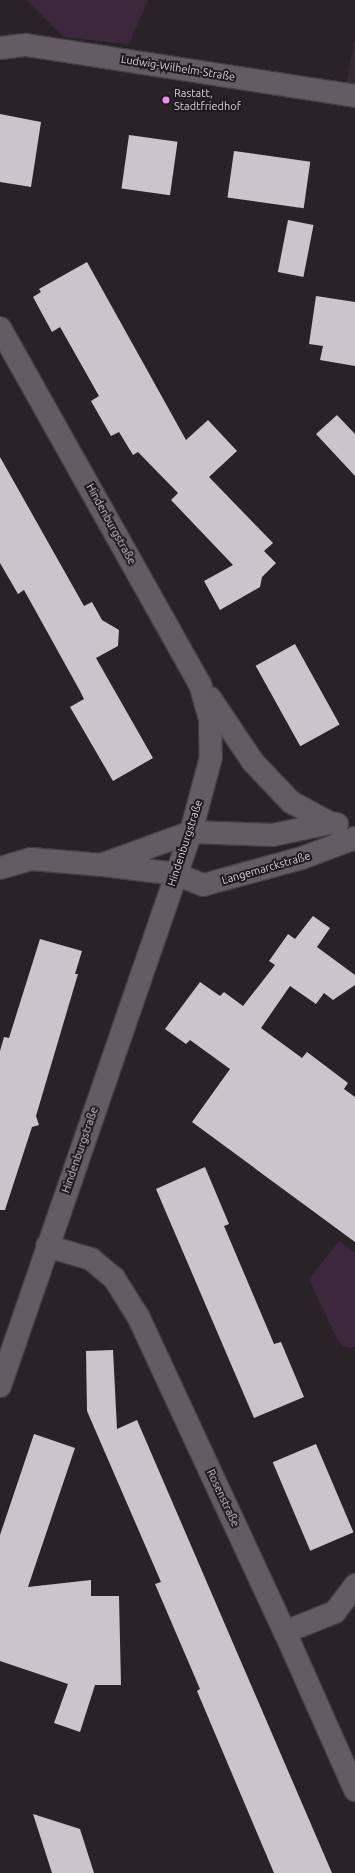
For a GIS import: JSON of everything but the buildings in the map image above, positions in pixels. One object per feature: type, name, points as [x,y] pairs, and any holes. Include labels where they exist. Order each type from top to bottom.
[{"type":"street","name":"Ludwig-Wilhelm-Straße","points":[[0,48],[26,45],[355,96]]},
{"type":"street","name":"Hindenburgstraße","points":[[0,328],[200,684],[210,718],[211,756],[191,832],[0,1386]]},
{"type":"street","points":[[200,684],[253,762],[291,802],[330,823],[355,827]]},
{"type":"street","points":[[102,865],[191,832],[273,835],[330,823]]},
{"type":"street","name":"Langemarckstraße","points":[[0,868],[31,859],[102,865],[176,874],[203,884],[302,858],[355,838]]},
{"type":"street","name":"Rosenstraße","points":[[47,1246],[91,1259],[114,1278],[139,1318],[285,1632],[355,1790]]},
{"type":"street","points":[[285,1632],[335,1612],[355,1585]]},
{"type":"shaded area","points":[[26,0],[148,0],[129,44],[64,37]]},
{"type":"shaded area","points":[[355,38],[355,87],[346,86]]},
{"type":"shaded area","points":[[339,1241],[355,1252],[355,1347],[350,1348],[343,1346],[337,1339],[309,1279]]},
{"type":"place","name":"Rastatt, Stadtfriedhof","points":[[166,100]]}]
